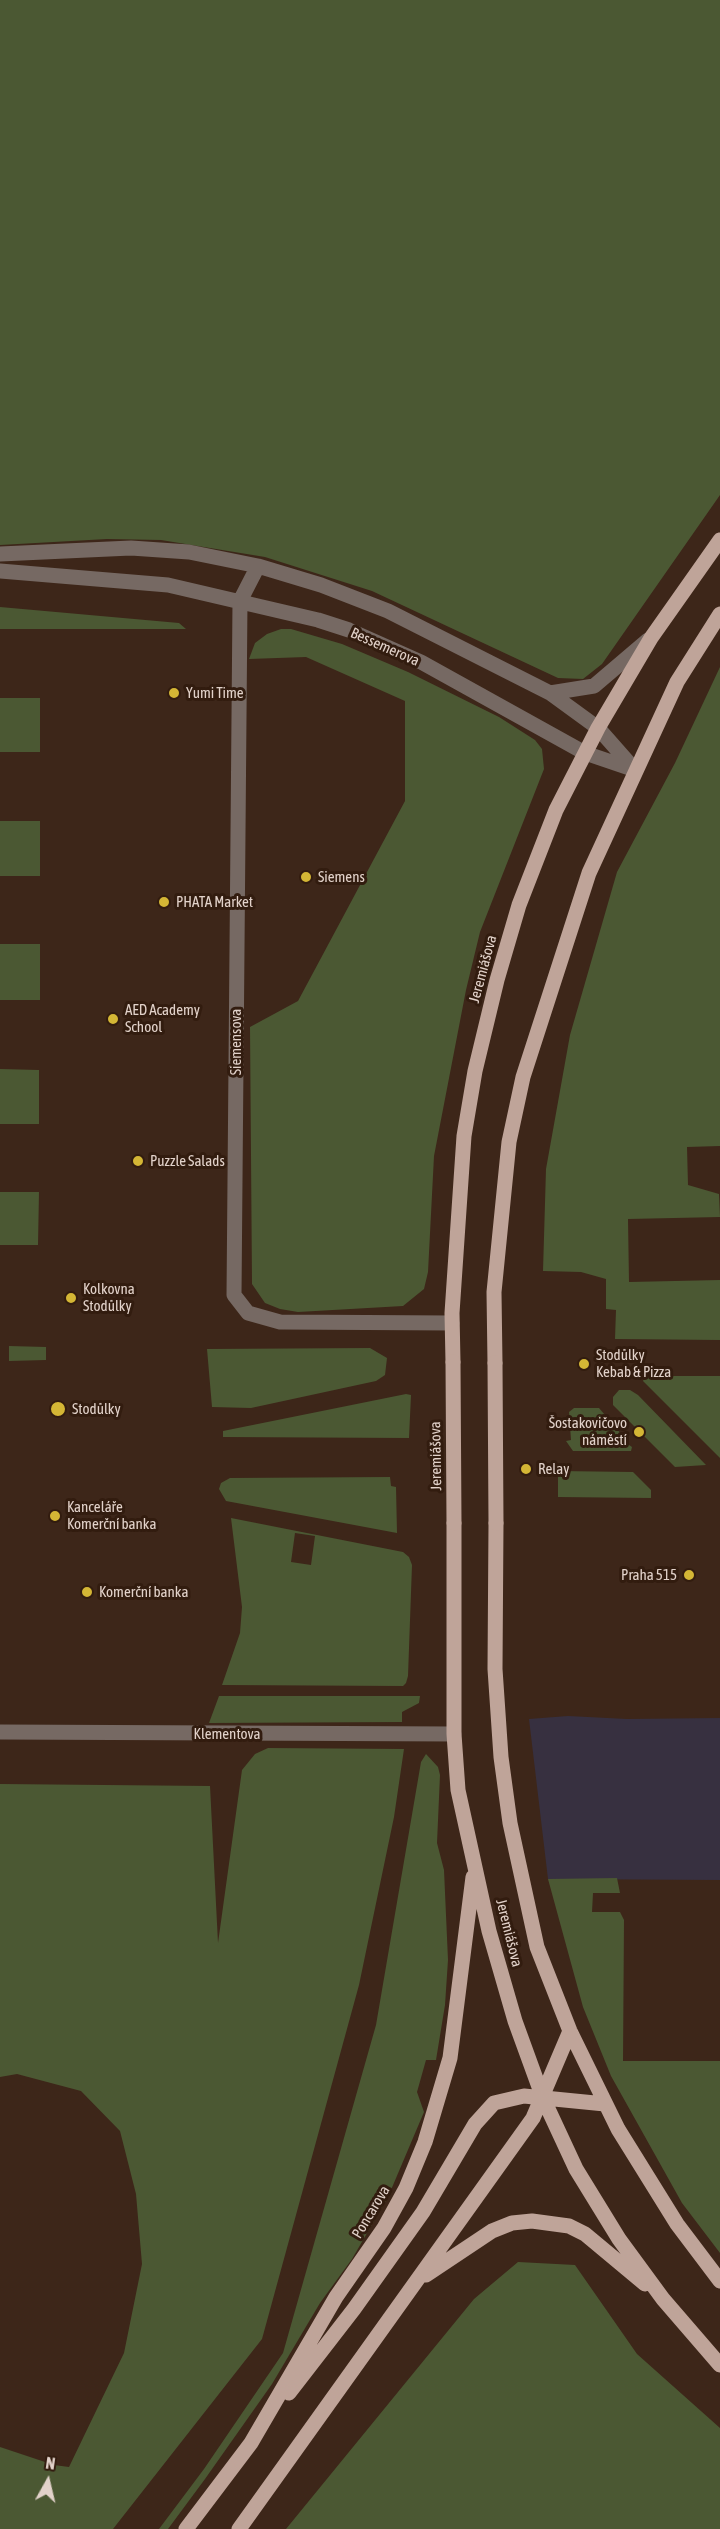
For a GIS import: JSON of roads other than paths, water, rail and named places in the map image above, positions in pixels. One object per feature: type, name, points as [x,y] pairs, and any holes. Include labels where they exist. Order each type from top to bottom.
[{"type":"main road","name":"Jeremiášova","points":[[720,540],[651,638],[598,728],[556,810],[519,905],[497,980],[464,1136],[452,1323],[454,1734],[458,1790],[500,1971],[543,2098],[576,2169],[620,2239],[663,2299],[720,2365]]},
{"type":"main road","name":"Jeremiášova","points":[[720,614],[687,663],[635,770],[589,873],[571,922],[514,1111],[494,1292],[495,1669],[501,1757],[510,1823],[537,1947],[570,2031],[605,2104],[676,2224],[720,2281]]},
{"type":"main road","name":"Poncarova","points":[[186,2529],[251,2443],[336,2297],[384,2228],[406,2188],[425,2142],[450,2058],[461,1978],[463,1941],[475,1868]]},
{"type":"main road","points":[[239,2529],[533,2118],[570,2031]]},
{"type":"main road","points":[[251,2443],[354,2309],[416,2222],[483,2113],[494,2103],[508,2098],[543,2098],[605,2104]]},
{"type":"main road","points":[[416,2282],[492,2231],[512,2223],[551,2222],[569,2226],[585,2234],[663,2299]]},
{"type":"street","points":[[0,554],[131,548],[189,552],[258,566],[321,585],[388,611],[550,693],[598,728],[635,770]]},
{"type":"street","name":"Siemensova","points":[[258,566],[240,601],[234,1295],[248,1313],[280,1322],[452,1323]]},
{"type":"street","name":"Bessemerova","points":[[0,571],[168,585],[318,620],[382,644],[536,724],[585,753],[635,770]]},
{"type":"street","points":[[550,693],[594,686],[651,638]]},
{"type":"street","name":"Klementova","points":[[0,1732],[454,1734]]},
{"type":"place","name":"Yumi Time","points":[[174,693]]},
{"type":"place","name":"Siemens","points":[[306,877]]},
{"type":"place","name":"PHATA Market","points":[[164,902]]},
{"type":"place","name":"AED Academy School","points":[[113,1019]]},
{"type":"place","name":"Puzzle Salads","points":[[138,1161]]},
{"type":"place","name":"Kolkovna Stodůlky","points":[[71,1298]]},
{"type":"place","name":"Stodůlky Kebab & Pizza","points":[[584,1364]]},
{"type":"place","name":"Stodůlky","points":[[58,1409]]},
{"type":"place","name":"Šostakovičovo náměstí","points":[[639,1432]]},
{"type":"place","name":"Relay","points":[[526,1469]]},
{"type":"place","name":"Kanceláře Komerční banka","points":[[55,1516]]},
{"type":"place","name":"Praha 515","points":[[689,1575]]},
{"type":"place","name":"Komerční banka","points":[[87,1592]]}]
